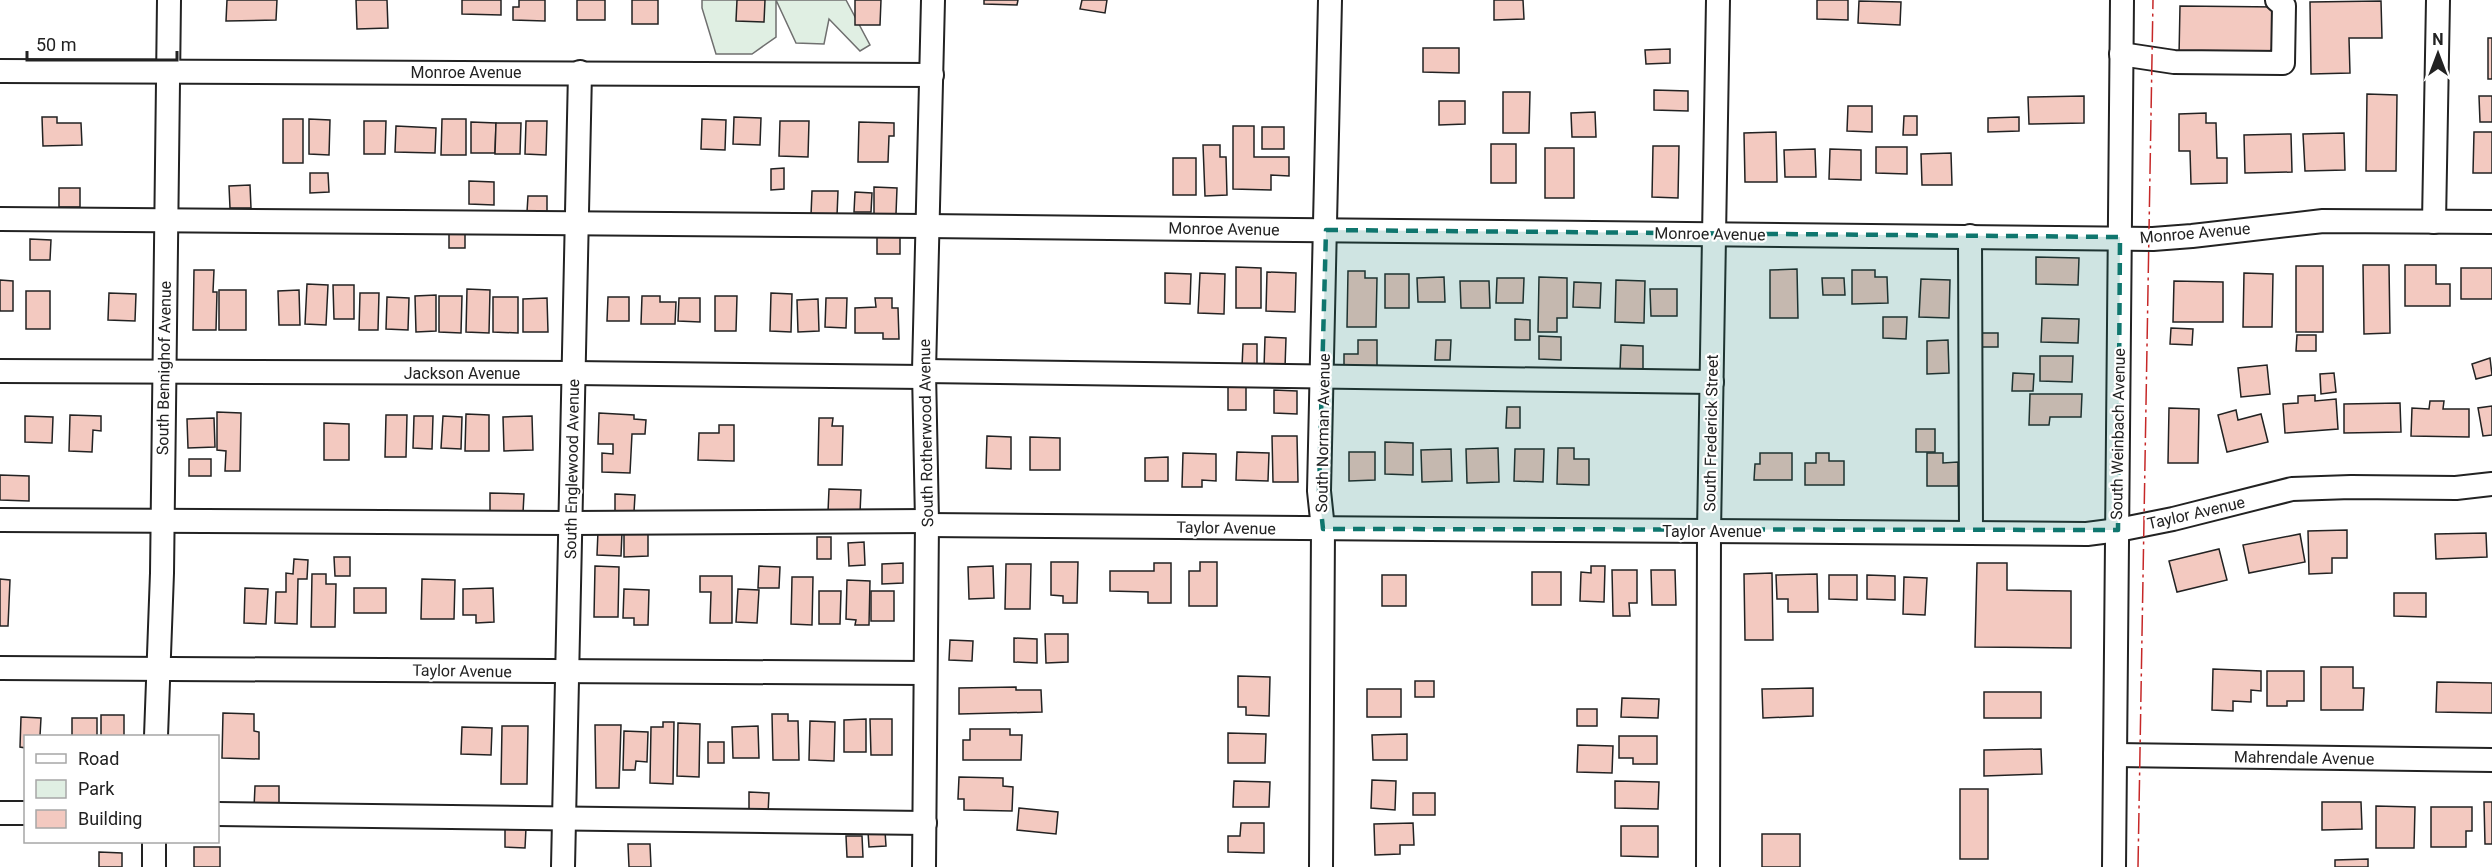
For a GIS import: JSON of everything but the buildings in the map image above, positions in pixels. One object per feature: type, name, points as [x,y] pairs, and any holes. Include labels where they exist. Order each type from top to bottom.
[{"type":"street","name":"South Bennighof Avenue","points":[[156,735],[162,520],[169,0]]},
{"type":"street","name":"South Rotherwood Avenue","points":[[924,867],[927,523],[924,374],[933,0]]},
{"type":"street","name":"South Norman Avenue","points":[[1321,867],[1323,529],[1319,491],[1330,0]]},
{"type":"street","name":"South Frederick Street","points":[[1708,867],[1709,532],[1713,234],[1718,128],[1718,0]]},
{"type":"street","name":"South Weinbach Avenue","points":[[2114,867],[2122,0]]},
{"type":"street","points":[[2121,54],[2174,62],[2283,63],[2284,6],[2277,0]]},
{"type":"street","points":[[2434,222],[2438,0]]},
{"type":"street","name":"Monroe Avenue","points":[[0,71],[932,75]]},
{"type":"street","name":"South Englewood Avenue","points":[[563,867],[580,72]]},
{"type":"street","name":"Monroe Avenue","points":[[0,219],[926,225],[2153,239],[2192,237],[2323,221],[2492,222]]},
{"type":"street","points":[[1970,237],[1971,533]]},
{"type":"street","name":"Jackson Avenue","points":[[0,371],[924,374],[1712,382]]},
{"type":"street","name":"Taylor Avenue","points":[[0,520],[927,523],[1323,529],[2086,534],[2173,519],[2292,489],[2456,488],[2492,484]]},
{"type":"street","name":"Taylor Avenue","points":[[0,668],[157,667],[925,673]]},
{"type":"street","name":"Mahrendale Avenue","points":[[2115,755],[2492,760]]},
{"type":"street","points":[[0,813],[24,813]]},
{"type":"street","points":[[219,814],[925,823]]},
{"type":"street","points":[[154,843],[154,867]]},
{"type":"highlighted area","points":[[1326,230],[2120,237],[2118,530],[1323,529],[1319,491]]},
{"type":"green space","points":[[702,0],[776,0],[776,37],[752,54],[716,54],[702,8]]},
{"type":"green space","points":[[776,0],[846,0],[870,45],[860,51],[829,19],[824,44],[796,43]]},
{"type":"power","points":[[2138,867],[2153,0]]}]
